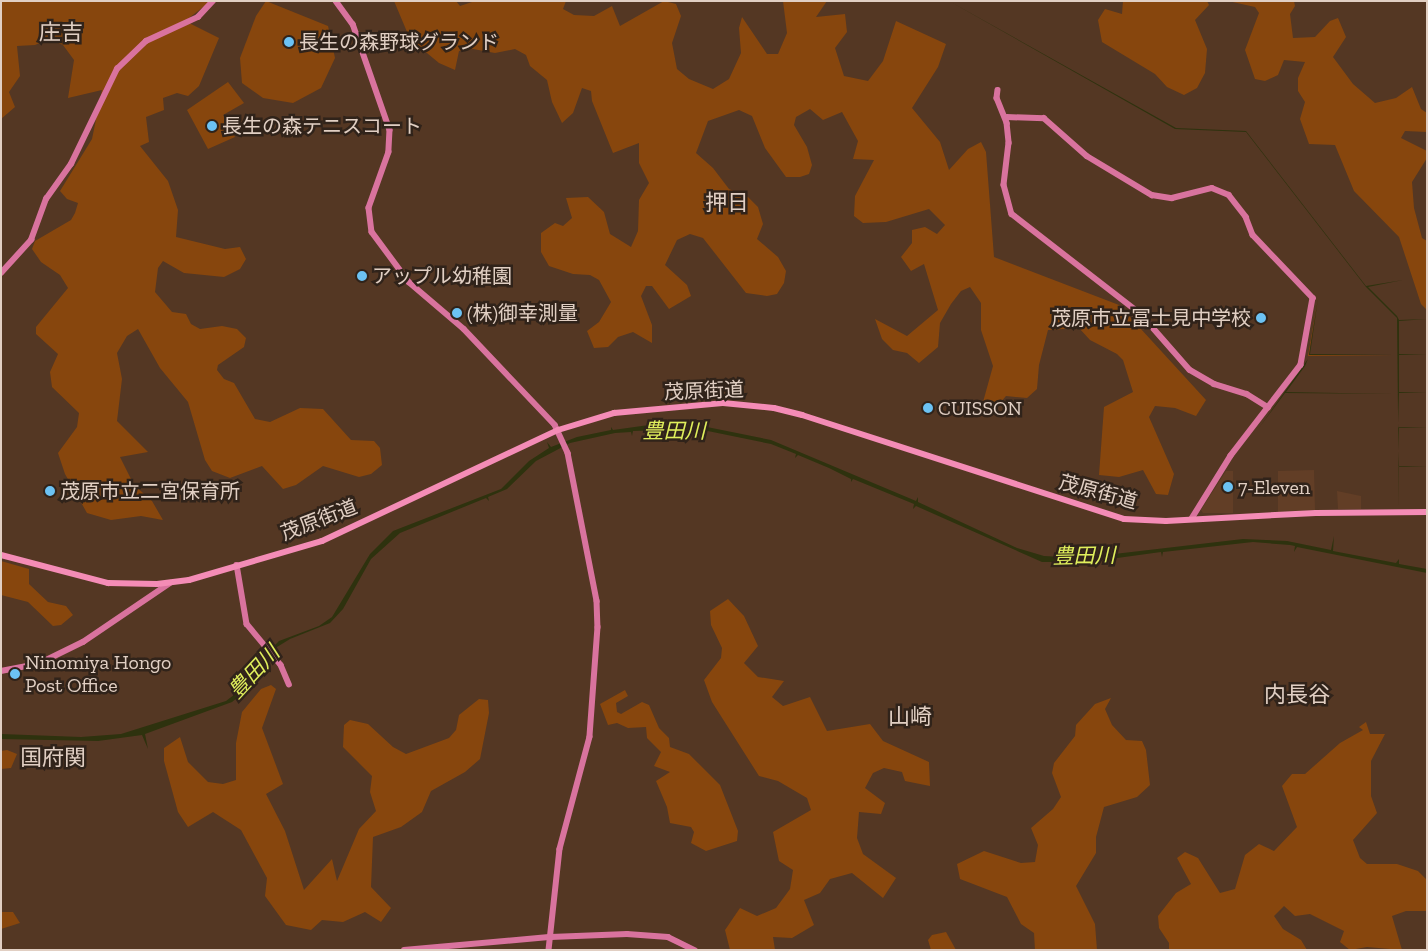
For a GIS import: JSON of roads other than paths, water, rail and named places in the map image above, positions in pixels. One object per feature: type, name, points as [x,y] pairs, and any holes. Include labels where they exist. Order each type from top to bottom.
[{"type":"main road","name":"茂原街道","points":[[1,555],[96,581],[127,584],[170,582],[238,566],[322,541],[560,433],[614,413],[723,403],[774,408],[1105,514],[1145,522],[1427,512]]},
{"type":"street","points":[[1,273],[31,240],[46,199],[71,164],[117,69],[146,41],[198,17],[213,1]]},
{"type":"street","points":[[336,1],[353,24],[390,130],[389,152],[369,208],[372,232],[408,282],[464,329],[560,433],[568,453],[597,601],[598,627],[590,737],[560,849],[549,950]]},
{"type":"street","points":[[998,90],[1000,108],[1006,117],[1009,143],[1004,184],[1012,214],[1141,314],[1190,370],[1214,384],[1247,394],[1268,407]]},
{"type":"street","points":[[1006,117],[1044,118],[1087,156],[1152,195],[1172,198],[1212,188],[1229,195],[1236,202],[1253,235],[1313,298],[1304,357],[1231,456],[1192,519]]},
{"type":"street","points":[[238,566],[247,624],[276,658],[289,684]]},
{"type":"street","points":[[1,672],[38,664],[83,642],[170,582]]},
{"type":"street","points":[[404,950],[551,937],[648,934],[668,937],[695,950]]},
{"type":"water","points":[[949,1],[1176,128],[1246,131],[1366,286],[1403,280],[1368,287],[1399,320],[1427,319],[1399,321],[1399,354],[1427,355],[1399,355],[1399,392],[1427,393],[1399,393],[1398,423],[1397,318],[1366,287],[1246,132],[1175,129]]},
{"type":"water","points":[[1318,298],[1310,354],[1394,355],[1309,355]]},
{"type":"water","points":[[1308,359],[1286,392],[1394,394],[1285,393],[1259,428]]},
{"type":"water","name":"豊田川","points":[[649,425],[697,425],[771,440],[916,501],[918,497],[918,502],[1017,548],[1044,556],[1080,558],[1243,539],[1287,541],[1331,550],[1334,536],[1333,551],[1396,563],[1399,559],[1399,564],[1427,569],[1427,573],[1297,547],[1294,552],[1295,546],[1290,545],[1253,542],[1163,552],[1162,557],[1161,552],[1088,562],[1042,562],[916,506],[913,509],[914,504],[853,479],[851,482],[851,479],[829,468],[798,455],[795,458],[796,454],[771,444],[698,429],[633,431],[632,436],[631,432],[615,433],[570,443],[536,461],[507,489],[488,497],[489,501],[486,498],[400,533],[371,559],[343,609],[330,623],[290,639],[277,647],[244,692],[232,702],[145,734],[148,749],[142,735],[98,741],[1,739],[1,734],[81,737],[121,734],[226,701],[243,688],[267,653],[279,641],[319,626],[332,617],[370,554],[393,531],[501,489],[529,461],[549,448],[547,442],[551,447],[577,437],[611,430],[611,427],[613,430]]},
{"type":"water","points":[[1398,427],[1427,428],[1399,428],[1398,451]]},
{"type":"place","name":"長生の森野球グランド","points":[[289,42]]},
{"type":"place","name":"長生の森テニスコート","points":[[212,126]]},
{"type":"place","name":"アップル幼稚園","points":[[362,276]]},
{"type":"place","name":"(株)御幸測量","points":[[457,313]]},
{"type":"place","name":"茂原市立冨士見中学校","points":[[1261,318]]},
{"type":"place","name":"CUISSON","points":[[928,408]]},
{"type":"place","name":"7-Eleven","points":[[1228,487]]},
{"type":"place","name":"茂原市立二宮保育所","points":[[50,491]]},
{"type":"place","name":"Ninomiya Hongo Post Office","points":[[15,674]]},
{"type":"district","name":"庄吉","points":[[61,33]]},
{"type":"district","name":"押日","points":[[727,203]]},
{"type":"district","name":"内長谷","points":[[1297,695]]},
{"type":"district","name":"山崎","points":[[910,717]]},
{"type":"district","name":"国府関","points":[[53,758]]}]
